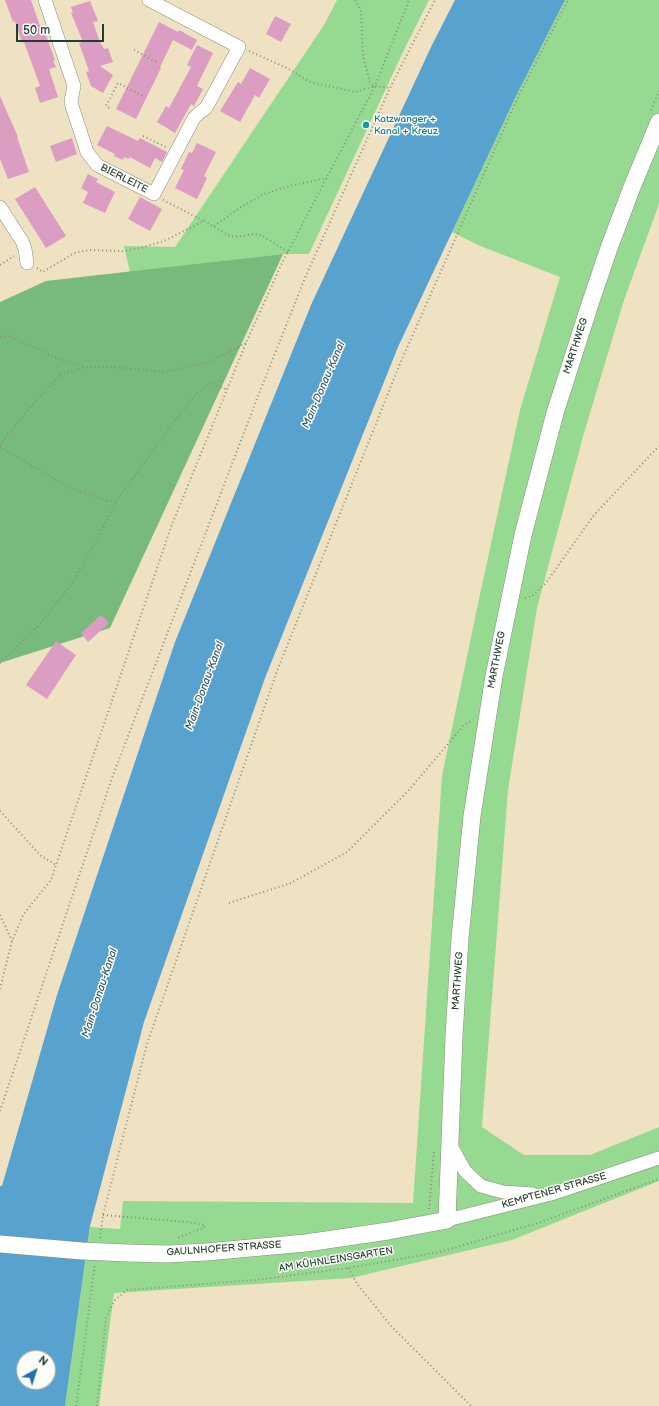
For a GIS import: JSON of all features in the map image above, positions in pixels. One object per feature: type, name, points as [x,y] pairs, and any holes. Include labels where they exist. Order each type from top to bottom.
[{"type":"main road","name":"MARTHWEG","points":[[447,1220],[457,987],[468,850],[486,719],[508,600],[530,505],[564,382],[609,248],[659,122]]},
{"type":"main road","name":"GAULNHOFER STRASSE","points":[[0,1244],[82,1251],[168,1254],[262,1247],[346,1238],[447,1220]]},
{"type":"street","name":"BIERLEITE","points":[[45,0],[74,86],[71,101],[87,152],[97,165],[154,194],[194,118],[199,112],[206,108],[239,47]]},
{"type":"street","points":[[149,0],[239,47]]},
{"type":"street","points":[[0,207],[22,241],[27,263]]},
{"type":"street","points":[[450,1144],[465,1171],[481,1186],[503,1192],[551,1194]]},
{"type":"street","name":"KEMPTENER STRASSE","points":[[447,1220],[551,1194],[659,1158]]},
{"type":"path","points":[[355,0],[361,10],[363,56],[370,83],[375,86]]},
{"type":"path","points":[[0,989],[12,941],[23,915],[51,880],[171,527],[228,390],[246,342],[288,252],[375,86],[409,0]]},
{"type":"path","points":[[0,1111],[112,778],[255,403],[305,278],[390,88],[435,0]]},
{"type":"path","points":[[100,1238],[104,1215],[148,1044],[277,671],[399,366],[518,98],[568,0]]},
{"type":"path","points":[[239,47],[287,68],[310,82],[355,92],[375,86],[390,88]]},
{"type":"path","points":[[134,50],[158,63]]},
{"type":"path","points":[[109,108],[106,106],[118,83],[143,96]]},
{"type":"path","points":[[143,136],[176,153]]},
{"type":"path","points":[[214,226],[238,209],[264,194],[289,186],[328,178]]},
{"type":"path","points":[[154,194],[164,201],[214,226],[230,236],[236,237],[254,234],[261,235],[288,252]]},
{"type":"path","points":[[27,263],[43,272],[74,253],[89,250],[123,251],[140,248],[164,241],[204,221]]},
{"type":"path","points":[[0,336],[8,336],[37,348],[55,358],[86,367],[114,367],[166,372],[209,362],[246,342]]},
{"type":"path","points":[[86,367],[61,375],[38,398],[0,446],[70,488],[115,503]]},
{"type":"path","points":[[0,663],[42,622],[73,582],[115,503],[166,431],[194,396],[210,383],[228,390]]},
{"type":"path","points":[[508,600],[532,596],[546,583],[594,515],[659,446]]},
{"type":"path","points":[[228,903],[291,883],[347,852],[409,790],[464,725]]},
{"type":"path","points":[[0,811],[40,855],[56,865]]},
{"type":"path","points":[[0,915],[12,941]]},
{"type":"path","points":[[427,1224],[434,1151]]},
{"type":"path","name":"AM KÜHNLEINSGARTEN","points":[[97,1406],[106,1318],[114,1301],[127,1290],[256,1280],[348,1268],[440,1252],[541,1222],[659,1179]]},
{"type":"path","points":[[104,1215],[188,1222],[205,1225],[204,1228],[174,1239]]},
{"type":"path","points":[[76,1406],[96,1261]]},
{"type":"path","points":[[348,1268],[358,1285],[392,1327],[471,1406]]},
{"type":"green space","points":[[337,0],[429,0],[403,52],[309,254],[283,254],[130,272],[124,246],[175,247],[324,25]]},
{"type":"green space","points":[[565,0],[659,0],[659,204],[624,300],[584,433],[537,608],[508,790],[482,1127],[524,1155],[590,1155],[659,1127],[659,1181],[512,1240],[351,1278],[114,1293],[99,1406],[65,1406],[90,1227],[120,1229],[123,1201],[413,1203],[442,776],[520,410],[560,277],[478,245],[452,232],[517,94]]},
{"type":"green space","points":[[283,254],[110,628],[0,663],[0,302],[46,281]]},
{"type":"water","name":"Main-Donau-Kanal","points":[[455,0],[565,0],[517,94],[398,347],[265,678],[144,1022],[90,1226],[65,1406],[0,1406],[0,1186],[2,1186],[57,995],[175,642],[311,305],[432,45]]},
{"type":"building","points":[[5,0],[31,0],[41,29],[43,29],[46,35],[55,60],[53,61],[56,67],[49,69],[58,97],[40,103],[35,88],[40,86],[24,42],[22,43],[15,21],[13,22]]},
{"type":"building","points":[[90,1],[98,21],[93,22],[100,42],[104,49],[108,48],[113,62],[100,66],[113,75],[103,93],[91,86],[86,72],[89,71],[79,43],[83,42],[71,13],[73,13],[71,7]]},
{"type":"building","points":[[275,16],[291,24],[281,42],[266,34]]},
{"type":"building","points":[[159,22],[178,32],[179,30],[197,40],[192,50],[173,40],[136,119],[116,109]]},
{"type":"building","points":[[197,45],[213,53],[197,86],[203,89],[194,106],[191,104],[175,133],[157,122],[166,106],[169,108],[191,67],[187,65]]},
{"type":"building","points":[[250,68],[270,79],[259,98],[255,95],[240,122],[220,111],[238,82],[241,84]]},
{"type":"building","points":[[0,96],[18,137],[29,172],[8,179],[0,159]]},
{"type":"building","points":[[107,126],[138,141],[140,138],[167,152],[162,162],[155,158],[150,168],[130,157],[129,159],[124,157],[123,160],[97,145]]},
{"type":"building","points":[[72,138],[77,154],[56,162],[50,146]]},
{"type":"building","points":[[197,143],[216,152],[204,176],[207,178],[197,199],[175,188],[184,170],[181,169],[189,152],[192,153]]},
{"type":"building","points":[[88,174],[98,179],[96,182],[115,192],[105,213],[83,203],[88,192],[81,188]]},
{"type":"building","points":[[35,187],[66,236],[46,248],[15,199]]},
{"type":"building","points":[[140,197],[162,209],[150,231],[128,219]]},
{"type":"building","points":[[101,615],[109,623],[88,642],[81,633]]},
{"type":"building","points":[[56,641],[76,655],[47,699],[26,685]]},
{"type":"place","name":"Katzwanger + Kanal + Kreuz","points":[[366,125]]}]
